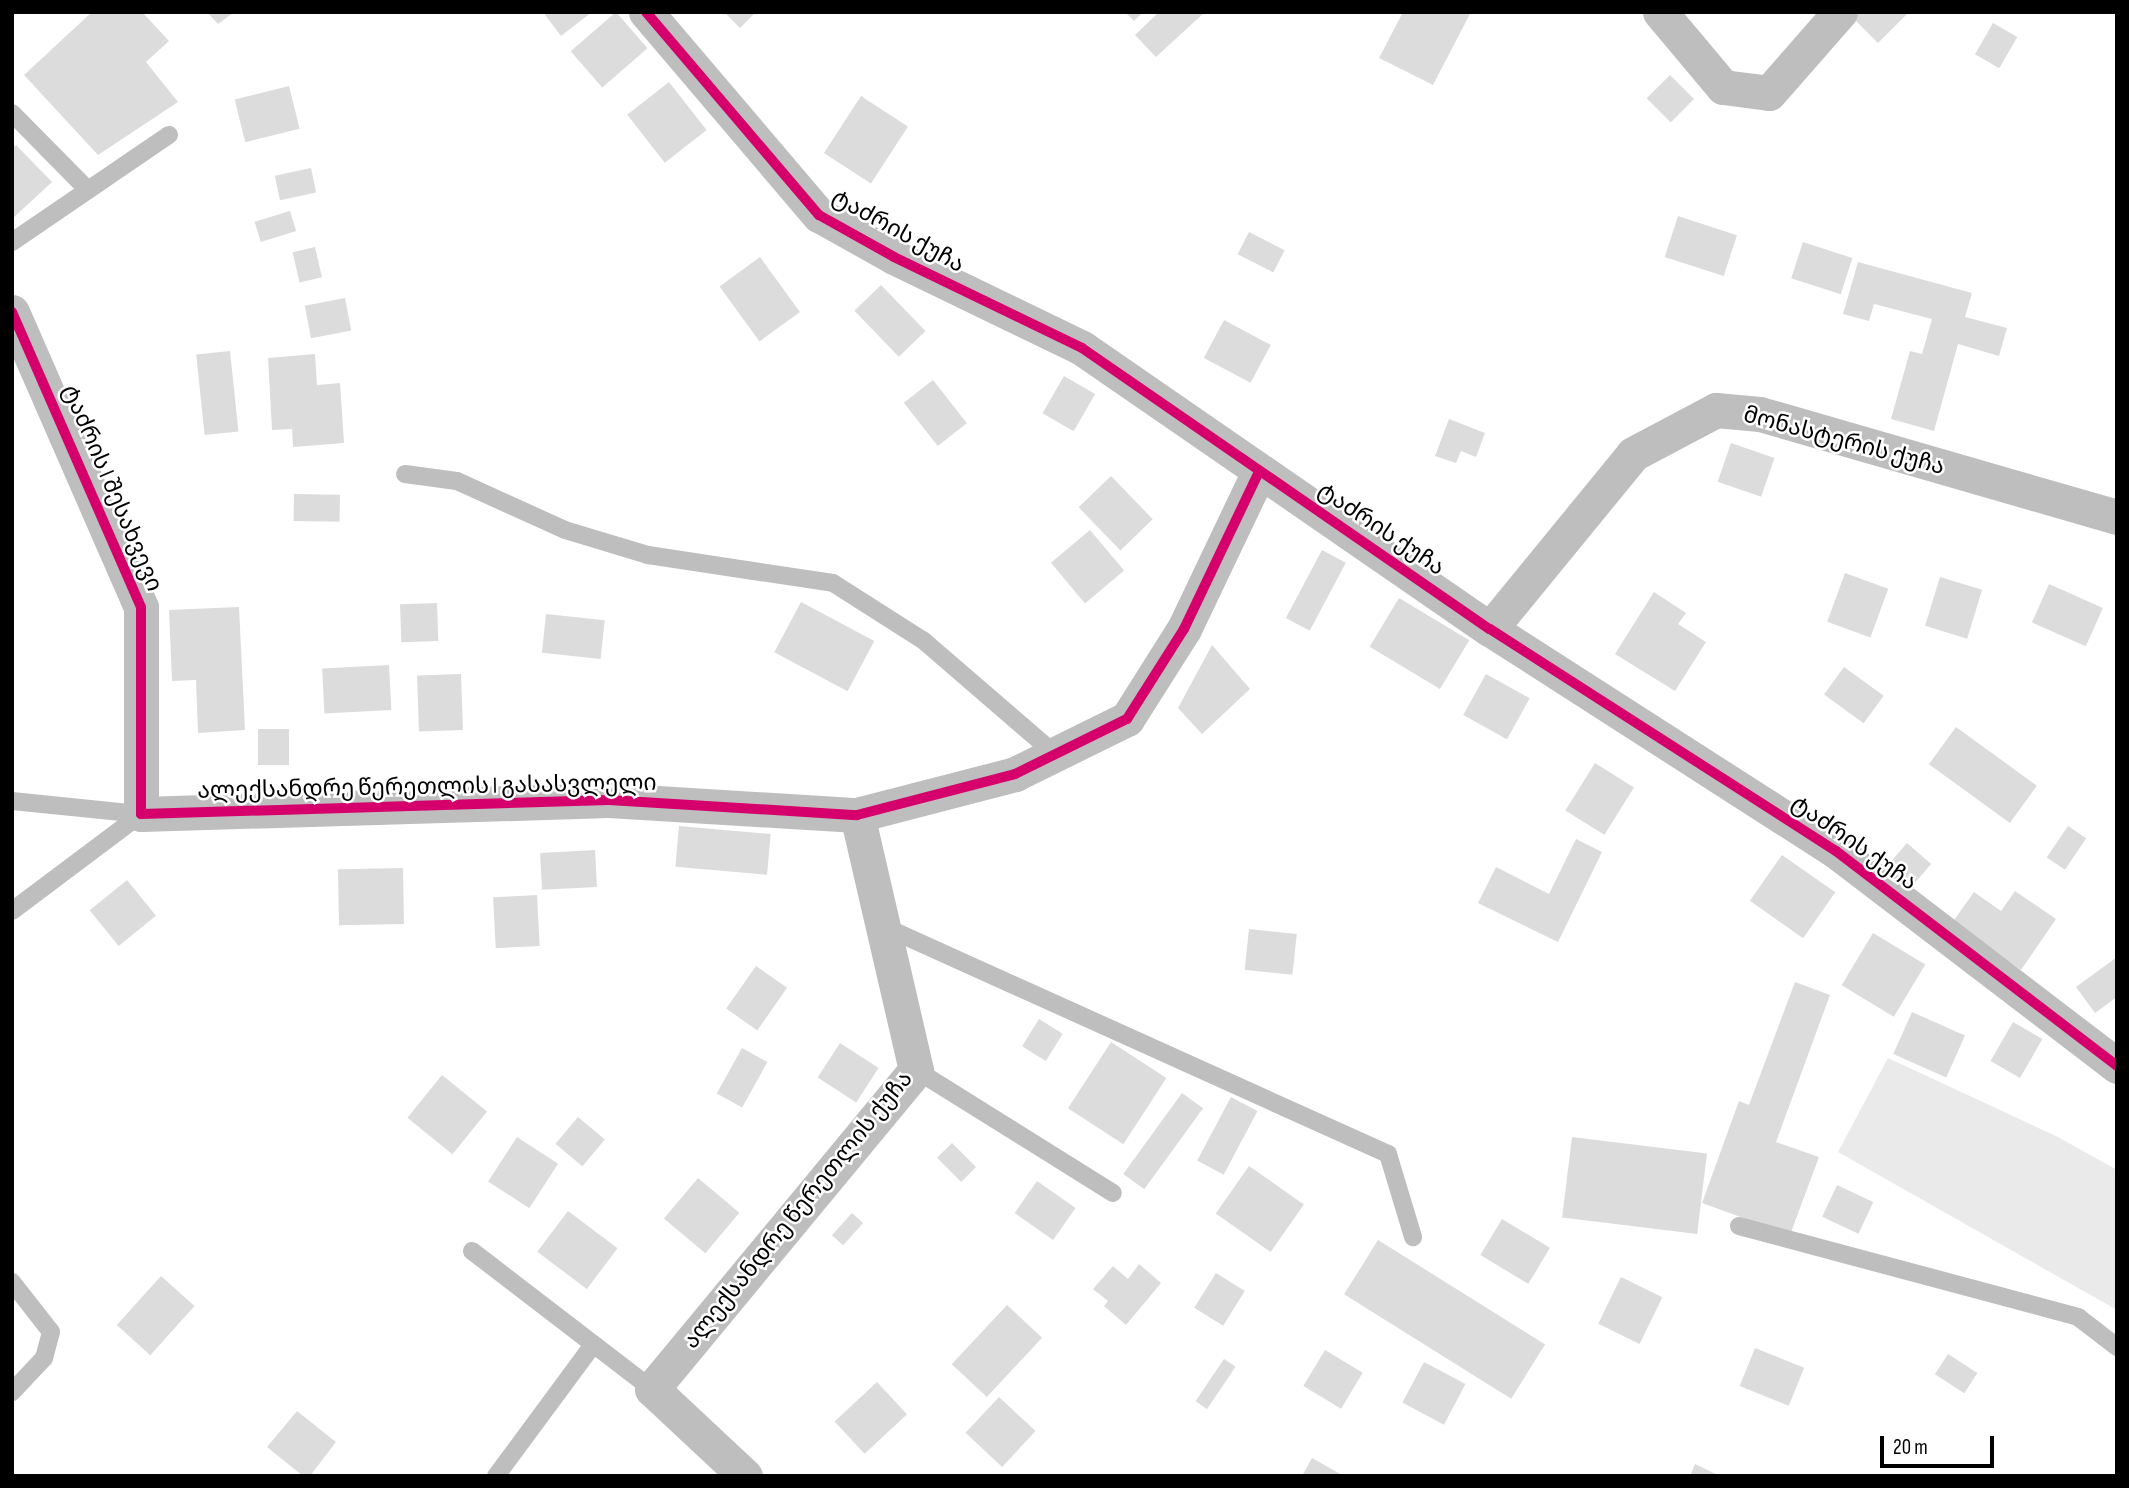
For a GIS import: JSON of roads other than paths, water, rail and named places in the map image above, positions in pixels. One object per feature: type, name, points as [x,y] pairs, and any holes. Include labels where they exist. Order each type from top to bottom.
[{"type":"street","name":"ტაძრის ქუჩა","points":[[646,12],[819,215],[894,257],[1082,348],[1490,629],[1836,851],[2117,1066]]},
{"type":"street","points":[[1660,12],[1723,87],[1769,93],[1840,12]]},
{"type":"street","name":"ტაძრის I შესახვევი","points":[[12,312],[141,607],[141,814]]},
{"type":"street","name":"მონასტერის ქუჩა","points":[[1490,629],[1633,454],[1716,410],[1760,414],[2117,517]]},
{"type":"street","name":"ალექსანდრე წერეთლის I გასასვლელი","points":[[141,814],[609,800],[857,815],[1015,774],[1127,719],[1184,629],[1259,471]]},
{"type":"street","name":"ალექსანდრე წერეთლის ქუჩა","points":[[652,1389],[916,1070],[857,815]]},
{"type":"street","points":[[652,1389],[745,1476]]},
{"type":"lane","points":[[12,113],[88,190]]},
{"type":"lane","points":[[12,242],[169,135]]},
{"type":"lane","points":[[405,474],[457,481],[565,530],[648,555],[833,583],[924,641],[1055,754]]},
{"type":"lane","points":[[12,801],[141,814]]},
{"type":"lane","points":[[12,911],[141,814]]},
{"type":"lane","points":[[885,927],[1388,1154],[1413,1237]]},
{"type":"lane","points":[[916,1070],[1114,1193]]},
{"type":"lane","points":[[1739,1226],[2078,1317],[2117,1348]]},
{"type":"lane","points":[[472,1251],[652,1389]]},
{"type":"lane","points":[[12,1282],[51,1332],[44,1359],[12,1392]]},
{"type":"lane","points":[[496,1476],[593,1345]]}]
